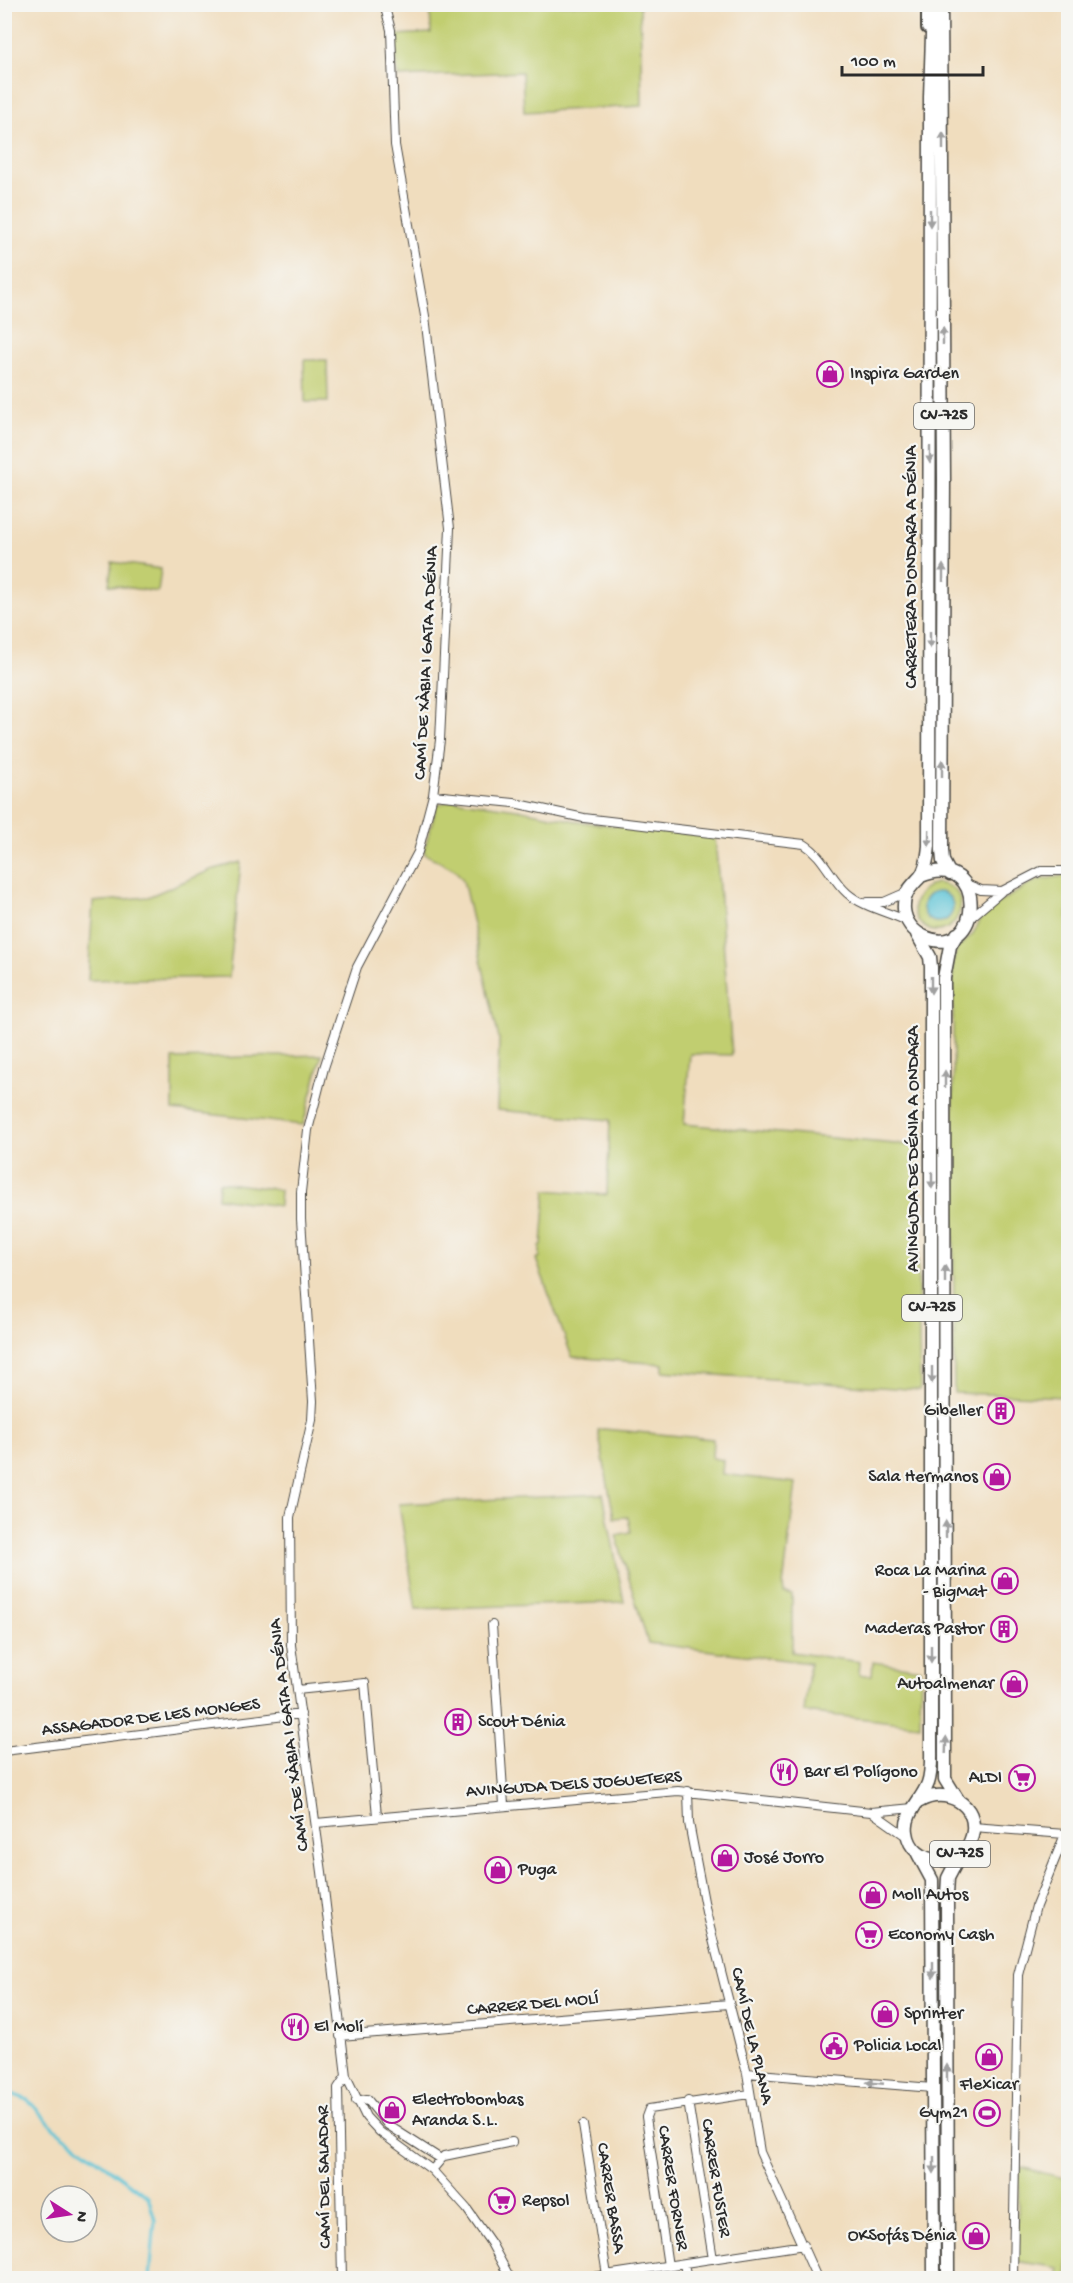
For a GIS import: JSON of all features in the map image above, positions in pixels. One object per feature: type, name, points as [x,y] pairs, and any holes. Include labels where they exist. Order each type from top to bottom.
[{"type":"main road","name":"CARRETERA D'ONDARA A DÉNIA","points":[[921,876],[929,846],[930,97],[933,4]]},
{"type":"main road","name":"CARRETERA D'ONDARA A DÉNIA","points":[[941,4],[944,457],[942,850],[943,861],[950,874]]},
{"type":"main road","points":[[921,876],[940,872],[950,874],[964,884],[972,900],[969,919]]},
{"type":"main road","name":"CV-725","points":[[907,892],[921,876]]},
{"type":"main road","points":[[907,892],[904,902],[911,926],[931,939],[949,938],[958,934]]},
{"type":"main road","name":"CV-725","points":[[958,934],[969,919]]},
{"type":"main road","name":"AVINGUDA DE DÉNIA A ONDARA","points":[[911,926],[930,957],[931,979],[931,1747],[930,1775],[916,1805]]},
{"type":"main road","name":"AVINGUDA DE DÉNIA A ONDARA","points":[[958,934],[950,946],[944,978],[945,1779],[958,1800]]},
{"type":"main road","points":[[916,1805],[943,1794],[958,1800]]},
{"type":"main road","name":"CV-725","points":[[948,2278],[947,1894],[948,1878],[971,1840],[973,1827],[968,1810],[958,1800]]},
{"type":"main road","name":"CV-725","points":[[916,1805],[907,1823],[908,1838],[932,1880],[934,2278]]},
{"type":"main road","name":"CV-725","points":[[917,1853],[938,1861],[960,1855]]},
{"type":"street","name":"CAMÍ DE XÀBIA I GATA A DÉNIA","points":[[384,4],[391,30],[394,137],[425,316],[450,528],[440,740],[433,795],[417,852],[357,967],[324,1068],[308,1130],[301,1191],[301,1219],[313,1401],[312,1420],[290,1517],[291,1645],[316,1823],[346,2076],[356,2101],[380,2132],[432,2170],[483,2229],[510,2278]]},
{"type":"street","points":[[927,4],[930,97]]},
{"type":"street","points":[[433,795],[514,803],[584,818],[804,844],[819,856],[846,892],[861,902],[911,926]]},
{"type":"street","points":[[969,919],[1002,891],[1041,871],[1068,871]]},
{"type":"street","points":[[964,884],[981,890],[1002,891]]},
{"type":"street","points":[[861,902],[884,902],[907,892]]},
{"type":"street","points":[[492,1625],[504,1805]]},
{"type":"street","points":[[297,1690],[365,1683],[376,1816]]},
{"type":"street","name":"ASSAGADOR DE LES MONGES","points":[[4,1751],[300,1714]]},
{"type":"street","name":"AVINGUDA DELS JOGUETERS","points":[[316,1823],[376,1816],[688,1791],[871,1812],[916,1805]]},
{"type":"street","name":"CAMÍ DE LA PLANA","points":[[688,1791],[689,1823],[706,1912],[747,2073],[760,2152],[817,2278]]},
{"type":"street","name":"AVINGUDA DELS JOGUETERS","points":[[871,1812],[898,1828],[908,1838]]},
{"type":"street","points":[[973,1827],[1067,1830],[1033,1914],[1018,1975],[1013,2278]]},
{"type":"street","name":"CARRER DEL MOLÍ","points":[[340,2036],[729,2004]]},
{"type":"street","points":[[747,2073],[933,2088]]},
{"type":"street","name":"CAMÍ DEL SALADAR","points":[[342,2278],[338,2088],[346,2076]]},
{"type":"street","name":"CARRER FORNER","points":[[669,2266],[646,2117],[649,2109],[654,2106],[750,2094]]},
{"type":"street","points":[[356,2101],[367,2099],[388,2125],[441,2159]]},
{"type":"street","name":"CARRER FUSTER","points":[[688,2101],[713,2259]]},
{"type":"street","name":"CARRER BASSA","points":[[583,2125],[607,2275]]},
{"type":"street","points":[[432,2170],[444,2156],[512,2142]]},
{"type":"street","points":[[586,2278],[804,2246]]},
{"type":"street","points":[[684,2264],[687,2278]]},
{"type":"green space","points":[[430,5],[640,5],[642,106],[524,112],[522,72],[398,77],[395,35],[431,33]]},
{"type":"green space","points":[[304,360],[327,360],[328,402],[305,402]]},
{"type":"green space","points":[[112,562],[161,569],[158,592],[109,585]]},
{"type":"green space","points":[[453,800],[517,809],[581,822],[715,836],[732,1055],[690,1054],[684,1124],[916,1146],[920,1390],[663,1371],[663,1364],[572,1357],[536,1259],[540,1257],[540,1246],[542,1245],[546,1190],[607,1195],[610,1120],[497,1110],[499,1039],[463,880],[455,870],[425,854],[424,850],[437,805]]},
{"type":"green space","points":[[241,862],[229,977],[88,980],[93,902],[148,897],[211,870]]},
{"type":"green space","points":[[1068,875],[1068,1397],[954,1393],[953,962],[957,948],[972,935],[986,910],[1037,880]]},
{"type":"green space","points":[[936,883],[951,887],[959,896],[961,906],[958,916],[942,931],[931,930],[920,923],[914,911],[916,899],[930,885]],"holes":[[[942,893],[952,911],[947,919],[934,922],[927,917],[924,904],[933,894]]]},
{"type":"green space","points":[[322,1055],[303,1125],[173,1110],[173,1059]]},
{"type":"green space","points":[[219,1182],[280,1190],[279,1206],[218,1198]]},
{"type":"green space","points":[[598,1430],[713,1439],[712,1458],[723,1460],[722,1474],[796,1483],[783,1586],[784,1593],[792,1595],[792,1652],[860,1662],[859,1675],[872,1675],[873,1662],[921,1669],[920,1725],[804,1712],[810,1663],[648,1643],[616,1535],[631,1532],[628,1517],[614,1518]]},
{"type":"green space","points":[[603,1494],[624,1602],[416,1609],[399,1504]]},
{"type":"green space","points":[[1020,2167],[1068,2179],[1068,2278],[1058,2278],[1060,2268],[1015,2261]]},
{"type":"water","points":[[938,892],[944,893],[952,901],[952,913],[944,921],[938,922],[932,921],[924,913],[923,907],[924,901],[932,893]]},
{"type":"waterway","points":[[4,2091],[28,2100],[54,2128],[148,2197],[155,2220],[150,2278]]},
{"type":"place","name":"Inspira Garden","points":[[830,374]]},
{"type":"place","name":"Gibeller","points":[[1001,1411]]},
{"type":"place","name":"Sala Hermanos","points":[[997,1477]]},
{"type":"place","name":"Roca La Marina - BigMat","points":[[1005,1581]]},
{"type":"place","name":"Maderas Pastor","points":[[1004,1629]]},
{"type":"place","name":"Autoalmenar","points":[[1014,1684]]},
{"type":"place","name":"Scout Dénia","points":[[458,1722]]},
{"type":"place","name":"Bar El Polígono","points":[[784,1772]]},
{"type":"place","name":"ALDI","points":[[1022,1778]]},
{"type":"place","name":"José Jorro","points":[[725,1858]]},
{"type":"place","name":"Puga","points":[[498,1870]]},
{"type":"place","name":"Moll Autos","points":[[873,1895]]},
{"type":"place","name":"Economy Cash","points":[[869,1935]]},
{"type":"place","name":"Sprinter","points":[[885,2014]]},
{"type":"place","name":"El Molí","points":[[295,2027]]},
{"type":"place","name":"Policia Local","points":[[834,2046]]},
{"type":"place","name":"Flexicar","points":[[989,2057]]},
{"type":"place","name":"Electrobombas Aranda S.L.","points":[[392,2110]]},
{"type":"place","name":"Gym21","points":[[987,2113]]},
{"type":"place","name":"Repsol","points":[[502,2201]]},
{"type":"place","name":"OKSofás Dénia","points":[[976,2236]]}]
